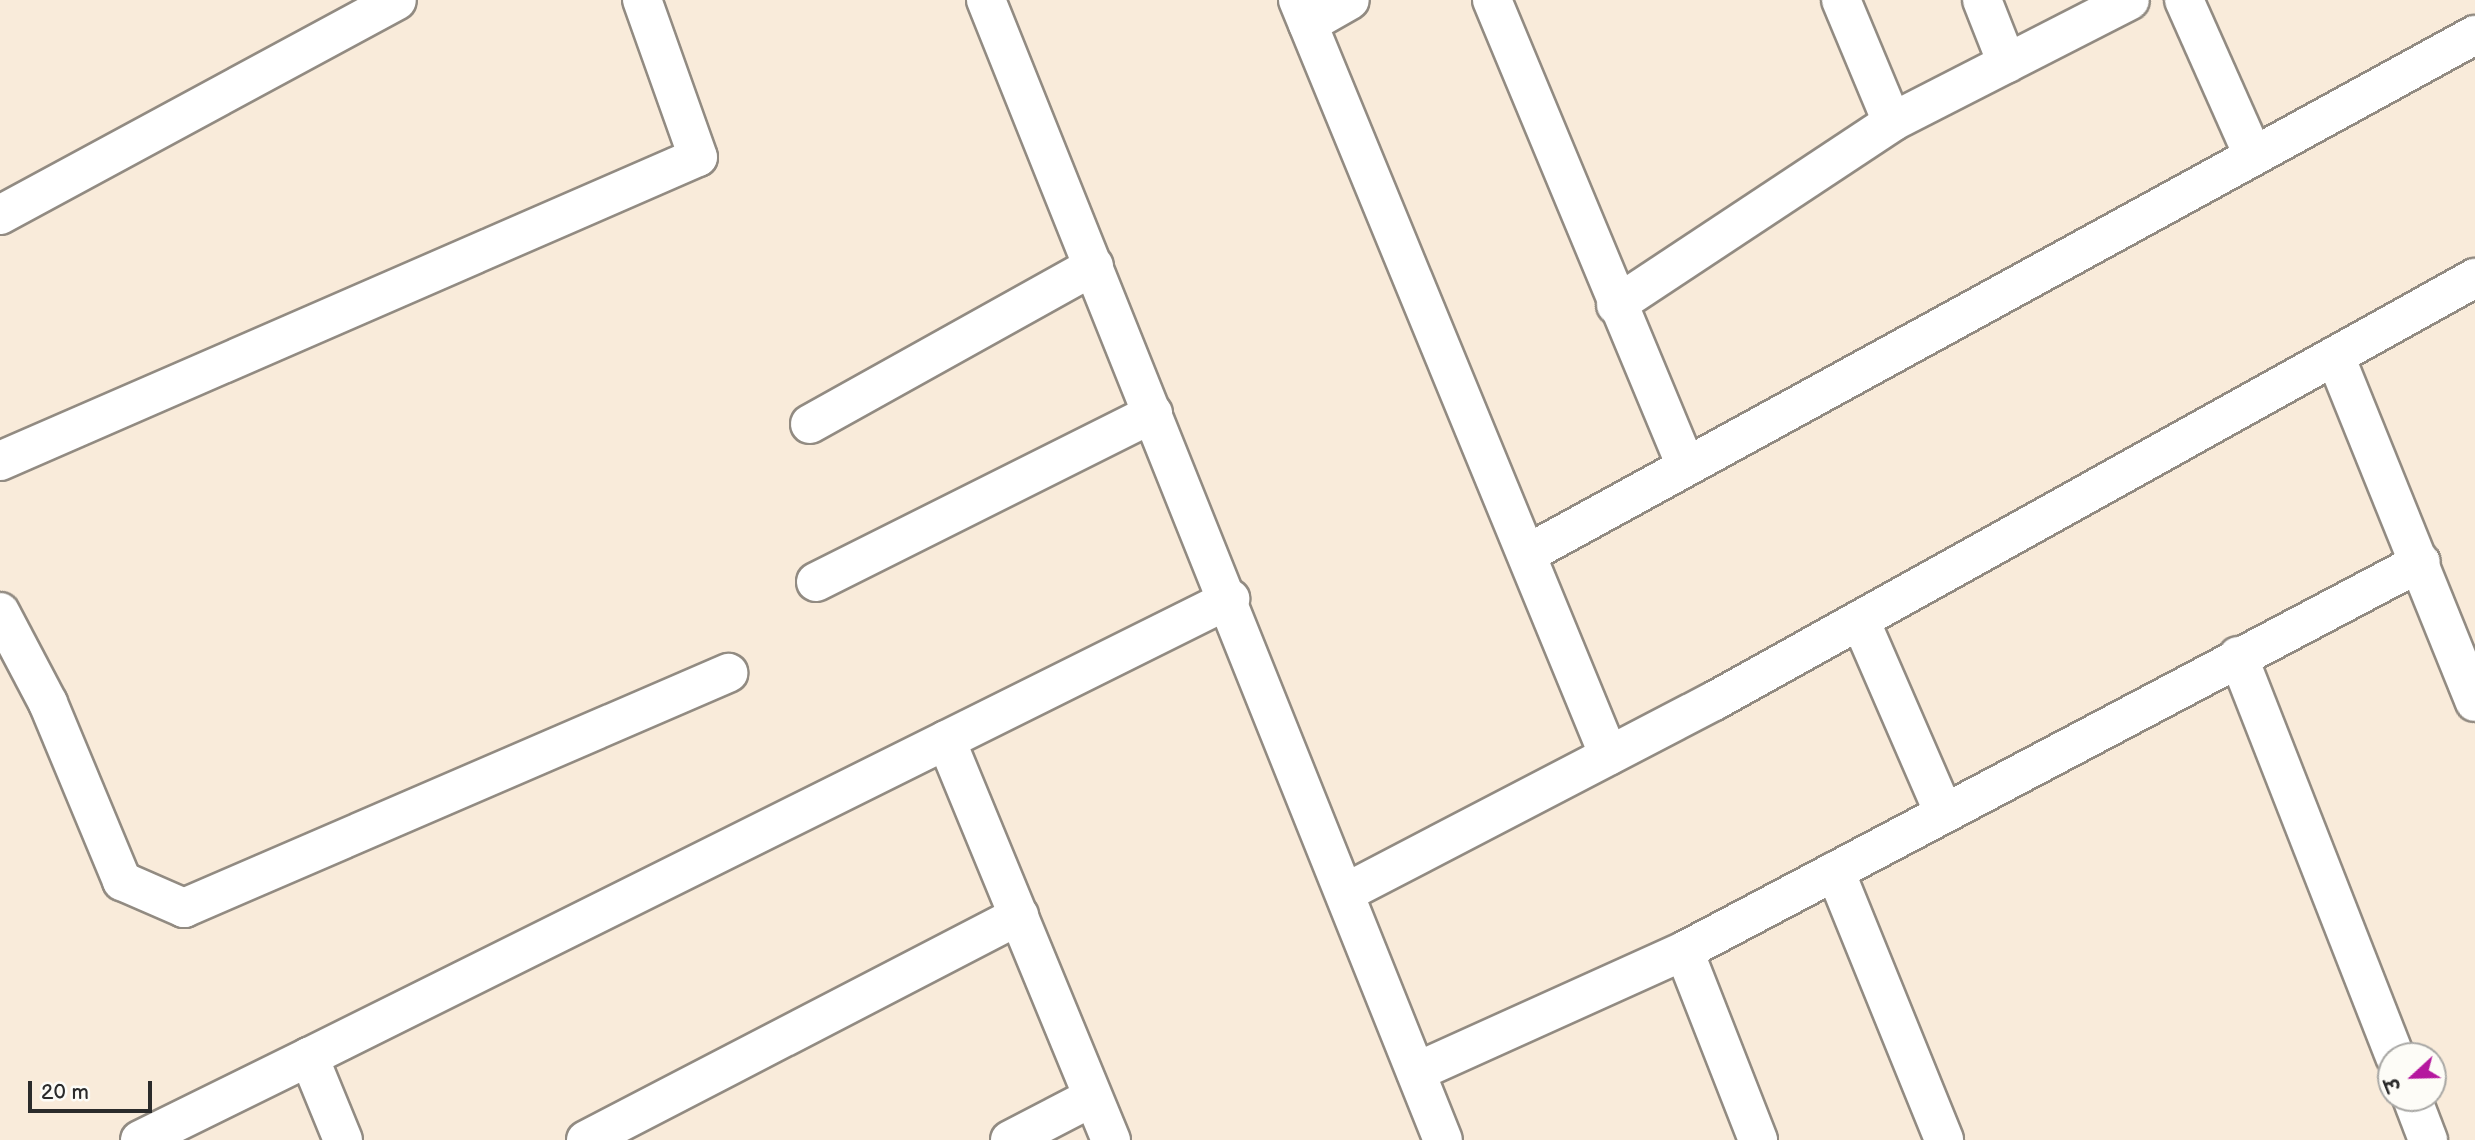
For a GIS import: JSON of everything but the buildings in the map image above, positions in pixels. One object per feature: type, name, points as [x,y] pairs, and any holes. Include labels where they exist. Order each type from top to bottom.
[{"type":"street","points":[[0,215],[397,0]]},
{"type":"street","points":[[0,461],[698,157],[642,0]]},
{"type":"street","points":[[986,0],[1230,599],[1443,1140]]},
{"type":"street","points":[[1350,0],[1303,12],[1609,756]]},
{"type":"street","points":[[1492,0],[1616,305],[1686,466]]},
{"type":"street","points":[[1841,0],[1892,122]]},
{"type":"street","points":[[1982,0],[2007,63]]},
{"type":"street","points":[[1616,305],[1892,122],[2130,0]]},
{"type":"street","points":[[2184,0],[2253,155]]},
{"type":"street","points":[[1527,555],[2475,34]]},
{"type":"street","points":[[810,424],[1094,265]]},
{"type":"street","points":[[1345,893],[1609,756],[1860,620],[2475,278]]},
{"type":"street","points":[[2335,356],[2421,562],[2475,702]]},
{"type":"street","points":[[816,582],[1153,413]]},
{"type":"street","points":[[1416,1072],[1684,951],[2238,656],[2421,562]]},
{"type":"street","points":[[141,1140],[1230,599]]},
{"type":"street","points":[[0,612],[48,703],[122,881],[184,908],[728,673]]},
{"type":"street","points":[[1860,620],[1944,813]]},
{"type":"street","points":[[2238,656],[2390,1042]]},
{"type":"street","points":[[946,740],[1111,1140]]},
{"type":"street","points":[[1835,871],[1944,1140]]},
{"type":"street","points":[[586,1140],[1018,916]]},
{"type":"street","points":[[1684,951],[1758,1140]]},
{"type":"street","points":[[309,1057],[342,1140]]},
{"type":"street","points":[[1010,1140],[1093,1097]]},
{"type":"street","points":[[2417,1112],[2428,1140]]}]
